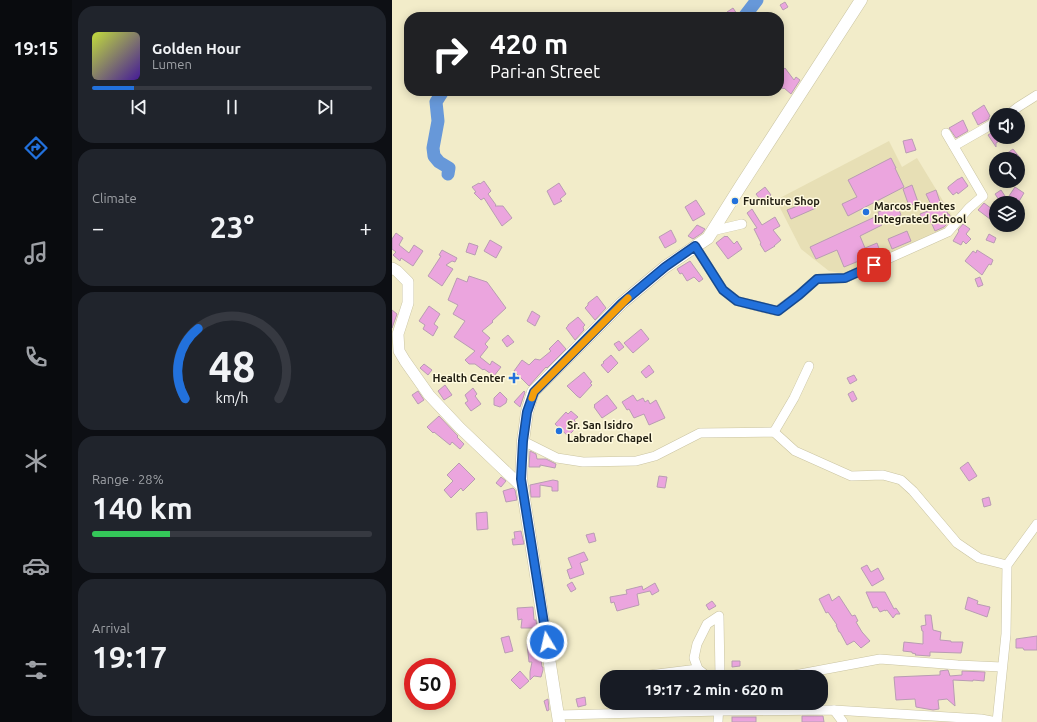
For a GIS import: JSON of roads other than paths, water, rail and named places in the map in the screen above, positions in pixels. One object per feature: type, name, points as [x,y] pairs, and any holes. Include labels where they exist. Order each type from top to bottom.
[{"type":"main road","points":[[559,718],[521,479],[523,441],[527,412],[534,392],[622,303],[665,267],[708,238],[861,0]]},
{"type":"street","points":[[1017,108],[1037,95]]},
{"type":"street","points":[[954,146],[989,126]]},
{"type":"street","points":[[695,246],[723,290],[737,301],[778,311],[817,279],[845,278],[948,232],[969,208],[983,196],[946,133]]},
{"type":"street","points":[[712,231],[742,224]]},
{"type":"street","points":[[392,268],[408,282],[408,303],[398,334],[400,351],[405,361],[429,395],[460,428],[522,487]]},
{"type":"street","points":[[774,432],[794,398],[809,366]]},
{"type":"street","points":[[523,441],[556,458],[583,462],[636,461],[655,456],[700,433],[774,432],[795,451],[851,476],[883,475],[901,480],[913,491],[957,543],[979,558],[1007,565]]},
{"type":"street","points":[[828,710],[981,719],[997,722],[1006,634],[1007,565],[1037,524]]},
{"type":"street","points":[[692,670],[698,669],[694,658],[697,644],[707,624],[720,616],[720,670]]},
{"type":"street","points":[[821,670],[880,659],[1002,667]]},
{"type":"street","points":[[559,718],[641,713],[655,710]]},
{"type":"street","points":[[718,710],[718,722]]},
{"type":"street","points":[[834,710],[843,722]]},
{"type":"waterway","points":[[748,12],[757,0]]},
{"type":"waterway","points":[[440,96],[436,102],[438,121],[433,148],[434,156],[439,162],[449,168],[448,174]]},
{"type":"place","name":"Furniture Shop","points":[[735,201]]},
{"type":"place","name":"Marcos Fuentes Integrated School","points":[[866,212]]},
{"type":"place","name":"Health Center","points":[[514,378]]},
{"type":"place","name":"Sr. San Isidro Labrador Chapel","points":[[559,431]]}]
